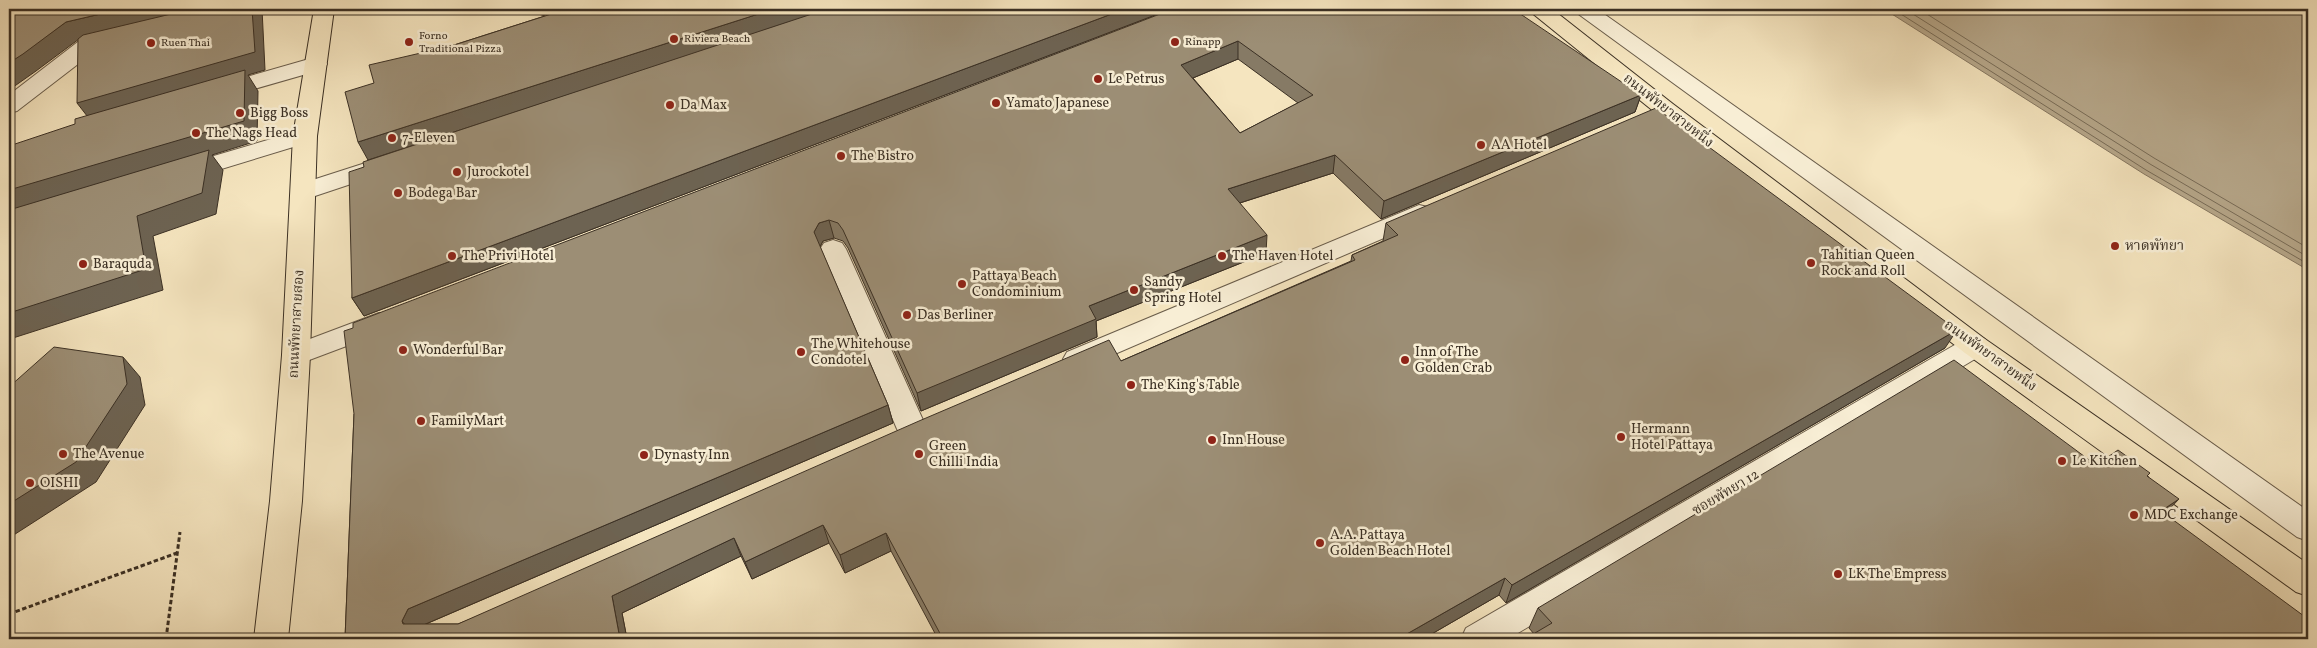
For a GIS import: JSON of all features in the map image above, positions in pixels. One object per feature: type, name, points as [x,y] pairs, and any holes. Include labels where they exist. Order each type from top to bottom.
[{"type":"main road","name":"ถนนพัทยาสายสอง","points":[[271,639],[286,501],[296,355],[305,136],[324,9]]},
{"type":"main road","name":"ถนนพัทยาสายหนึ่ง","points":[[1539,9],[1665,109],[1974,346],[2308,582]]},
{"type":"street","points":[[1584,9],[2308,528]]},
{"type":"street","points":[[9,106],[87,46],[135,34]]},
{"type":"street","points":[[195,100],[316,64]]},
{"type":"street","points":[[1638,120],[1665,109]]},
{"type":"street","points":[[160,180],[305,136]]},
{"type":"street","points":[[303,192],[406,158]]},
{"type":"street","points":[[1056,368],[1447,202]]},
{"type":"street","points":[[833,249],[912,429]]},
{"type":"street","points":[[296,355],[398,316]]},
{"type":"street","name":"ซอยพัทยา 12","points":[[1478,639],[1974,346]]},
{"type":"street","points":[[885,441],[939,418]]},
{"type":"path","points":[[166,639],[180,532]]},
{"type":"path","points":[[9,614],[177,553]]},
{"type":"water","points":[[1884,9],[2308,9],[2308,270],[2144,174]]},
{"type":"building","points":[[9,9],[122,9],[66,22],[9,63]]},
{"type":"building","points":[[192,9],[252,9],[255,52],[77,103],[78,39],[83,35]]},
{"type":"building","points":[[567,9],[774,9],[358,142],[345,92],[374,83],[369,65],[451,46]]},
{"type":"building","points":[[827,9],[1125,9],[352,298],[349,172],[364,167],[363,162]]},
{"type":"building","points":[[1173,9],[1483,9],[1491,14],[1503,9],[1513,9],[1641,95],[1384,201],[1335,155],[1228,189],[1267,235],[1089,306],[1096,319],[917,393],[843,230],[838,223],[829,220],[819,223],[814,232],[888,405],[408,609],[402,621],[403,624],[458,624],[919,421],[1109,340],[1121,361],[1355,260],[1352,255],[1398,235],[1386,223],[1656,108],[1957,330],[1512,585],[1505,578],[1398,639],[943,639],[886,533],[840,555],[823,525],[745,562],[734,538],[612,596],[620,639],[345,639],[354,414],[344,331],[353,328],[353,323]],"holes":[[[1238,41],[1313,95],[1240,133],[1181,65]]]},
{"type":"building","points":[[245,70],[244,121],[9,190],[9,146],[75,124],[75,119]]},
{"type":"building","name":"Baraquda","points":[[209,150],[202,193],[137,216],[146,269],[9,313],[9,210]]},
{"type":"building","name":"The Avenue","points":[[54,347],[123,357],[127,384],[76,462],[9,504],[9,387]]},
{"type":"building","points":[[1954,360],[2096,465],[2118,450],[2150,473],[2147,476],[2179,499],[2161,511],[2308,619],[2308,639],[1540,639],[1535,633],[1552,623],[1538,608]]},
{"type":"place","name":"Riviera Beach","points":[[674,39]]},
{"type":"place","name":"Forno Traditional Pizza","points":[[409,42]]},
{"type":"place","name":"Rinapp","points":[[1175,42]]},
{"type":"place","name":"Ruen Thai","points":[[151,43]]},
{"type":"place","name":"Le Petrus","points":[[1098,79]]},
{"type":"place","name":"Yamato Japanese","points":[[996,103]]},
{"type":"place","name":"Da Max","points":[[670,105]]},
{"type":"place","name":"Bigg Boss","points":[[240,113]]},
{"type":"place","name":"The Nags Head","points":[[196,133]]},
{"type":"place","name":"7-Eleven","points":[[392,138]]},
{"type":"place","name":"AA Hotel","points":[[1481,145]]},
{"type":"place","name":"The Bistro","points":[[841,156]]},
{"type":"place","name":"Jurockotel","points":[[457,172]]},
{"type":"place","name":"Bodega Bar","points":[[398,193]]},
{"type":"place","name":"หาดพัทยา","points":[[2115,246]]},
{"type":"place","name":"The Privi Hotel","points":[[452,256]]},
{"type":"place","name":"The Haven Hotel","points":[[1222,256]]},
{"type":"place","name":"Tahitian Queen Rock and Roll","points":[[1811,263]]},
{"type":"place","name":"Baraquda","points":[[83,264]]},
{"type":"place","name":"Pattaya Beach Condominium","points":[[962,284]]},
{"type":"place","name":"Sandy Spring Hotel","points":[[1134,290]]},
{"type":"place","name":"Das Berliner","points":[[907,315]]},
{"type":"place","name":"Wonderful Bar","points":[[403,350]]},
{"type":"place","name":"The Whitehouse Condotel","points":[[801,352]]},
{"type":"place","name":"Inn of The Golden Crab","points":[[1405,360]]},
{"type":"place","name":"The King's Table","points":[[1131,385]]},
{"type":"place","name":"FamilyMart","points":[[421,421]]},
{"type":"place","name":"Hermann Hotel Pattaya","points":[[1621,437]]},
{"type":"place","name":"Inn House","points":[[1212,440]]},
{"type":"place","name":"The Avenue","points":[[63,454]]},
{"type":"place","name":"Green Chilli India","points":[[919,454]]},
{"type":"place","name":"Dynasty Inn","points":[[644,455]]},
{"type":"place","name":"Le Kitchen","points":[[2062,461]]},
{"type":"place","name":"OISHI","points":[[30,483]]},
{"type":"place","name":"MDC Exchange","points":[[2134,515]]},
{"type":"place","name":"A.A. Pattaya Golden Beach Hotel","points":[[1320,543]]},
{"type":"place","name":"LK The Empress","points":[[1838,574]]}]
